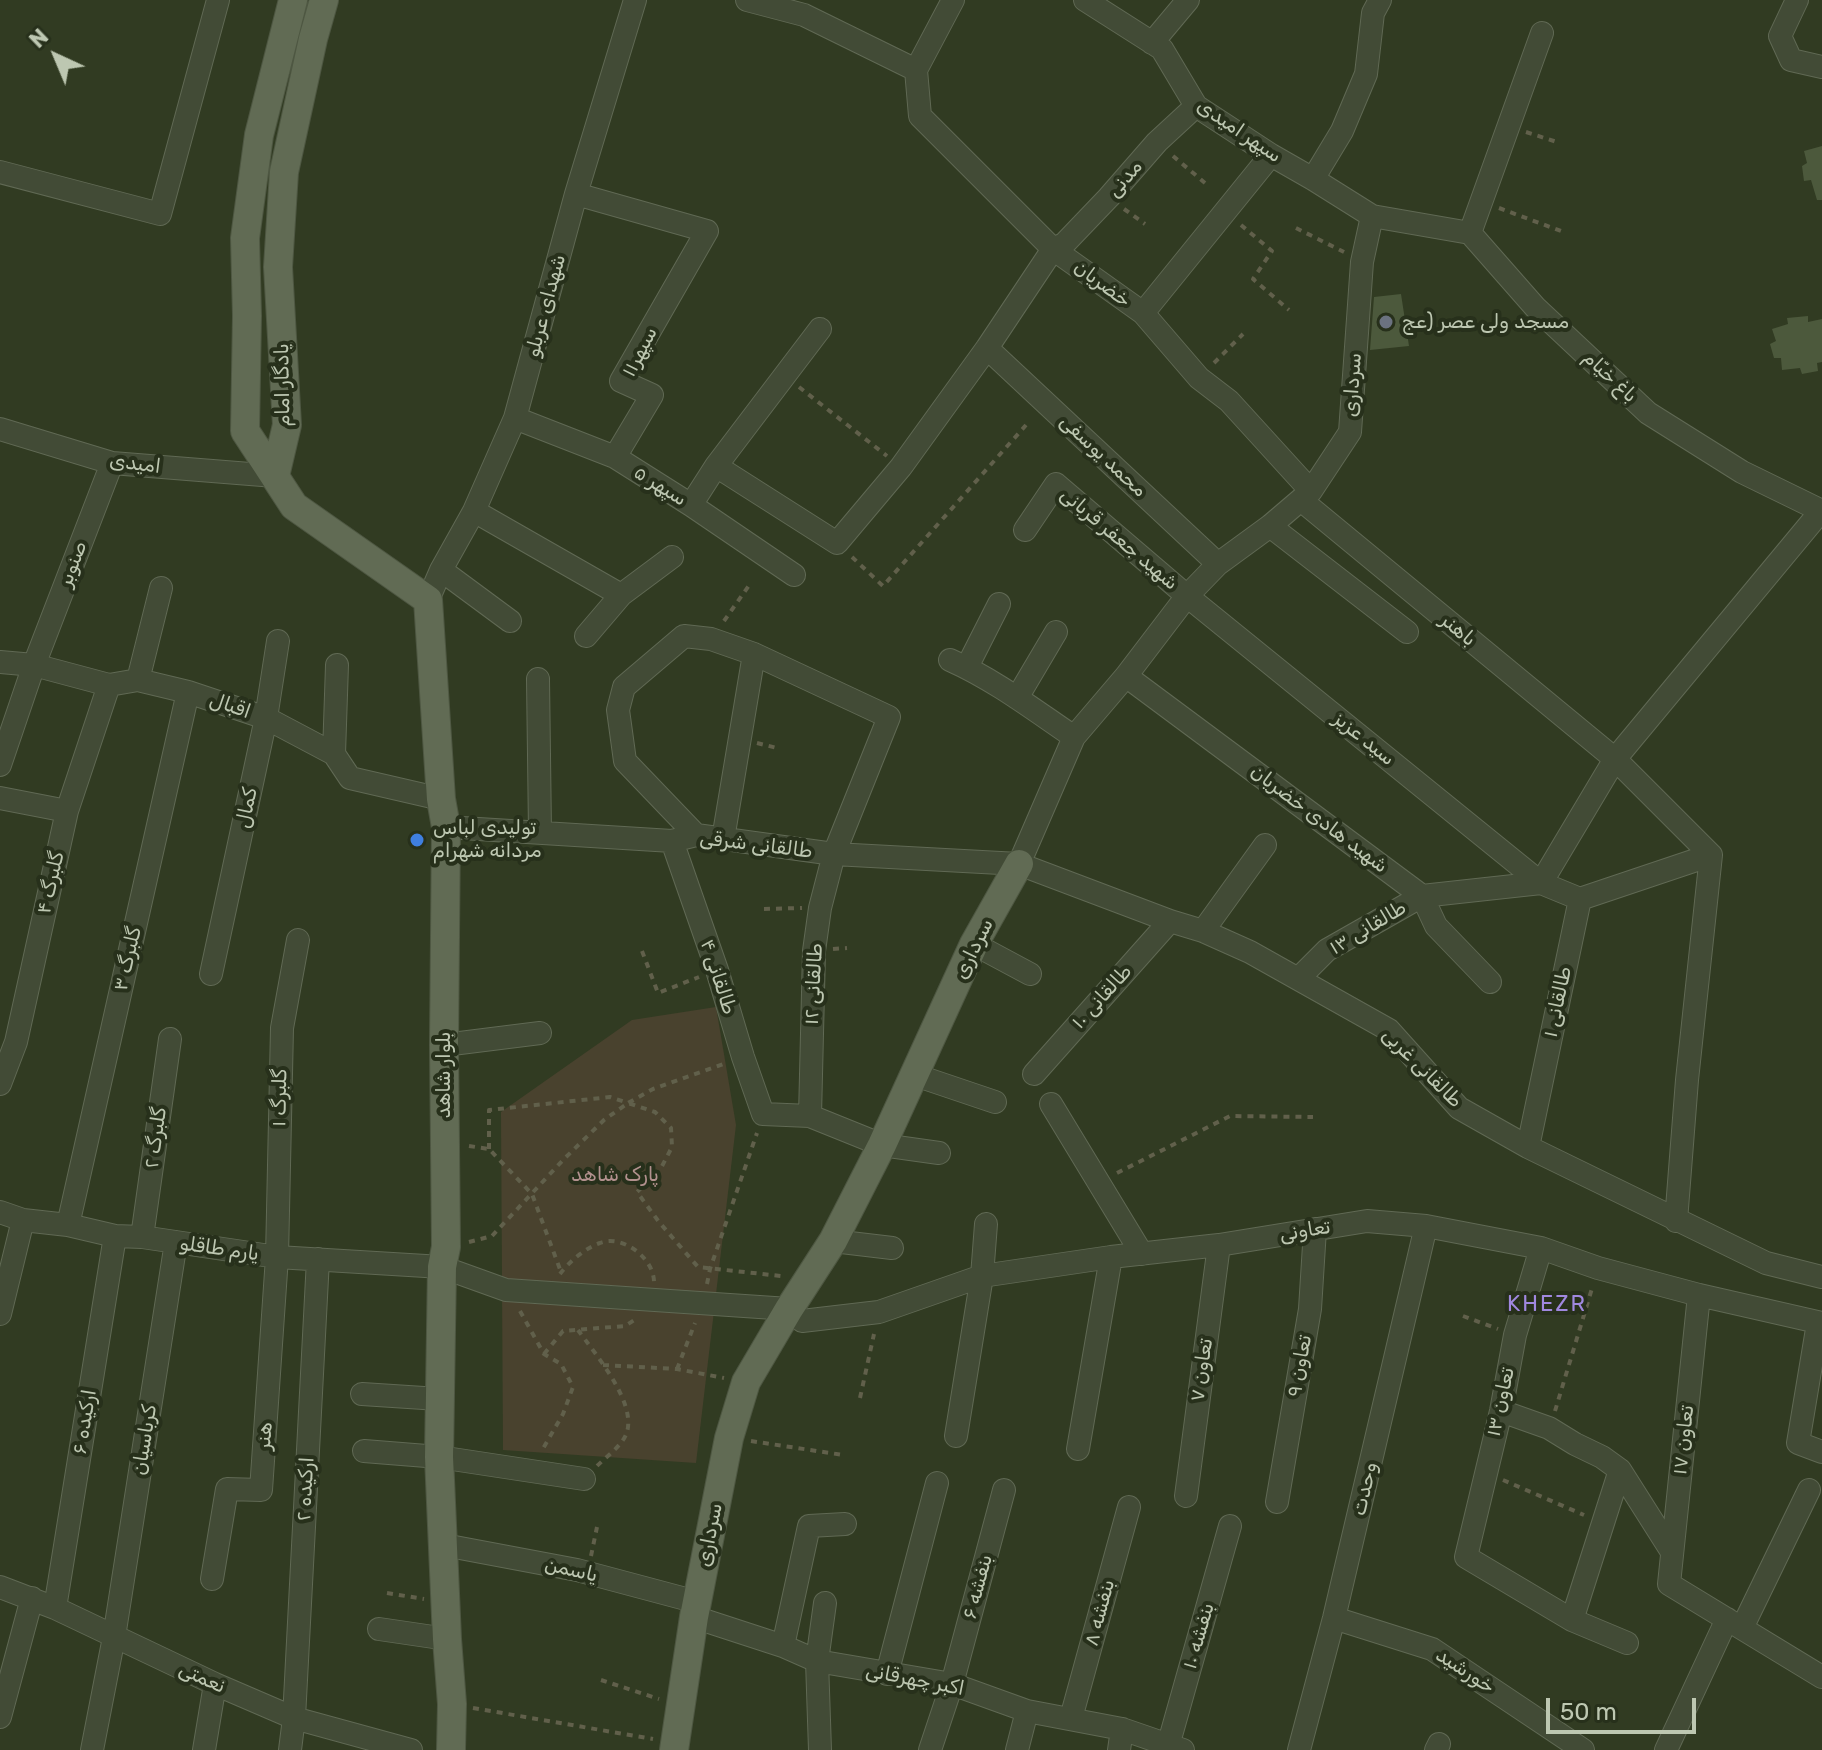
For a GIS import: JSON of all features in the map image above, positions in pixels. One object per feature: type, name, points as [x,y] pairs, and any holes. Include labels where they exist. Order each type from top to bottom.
[{"type":"main road","name":"یادگار امام","points":[[275,476],[245,431],[245,238],[259,135],[293,0]]},
{"type":"main road","name":"یادگار امام","points":[[275,476],[287,425],[278,267],[284,172],[324,0]]},
{"type":"main road","points":[[275,476],[294,506],[428,600]]},
{"type":"main road","name":"بلوار شاهد","points":[[428,600],[441,799],[446,827],[444,1257],[439,1457],[452,1704],[451,1750]]},
{"type":"main road","name":"سرداری","points":[[675,1746],[696,1610],[729,1438],[746,1382],[833,1241],[882,1145],[974,944],[1019,864]]},
{"type":"street","points":[[0,172],[160,214],[218,0]]},
{"type":"street","name":"شهدای عربلو","points":[[428,600],[474,511],[515,418],[576,194],[635,0]]},
{"type":"street","points":[[747,0],[804,15],[916,70],[953,0]]},
{"type":"street","name":"سپهر امیدی","points":[[1087,0],[1162,49],[1196,106],[1372,216]]},
{"type":"street","points":[[1152,43],[1188,0]]},
{"type":"street","points":[[1313,179],[1342,131],[1366,74],[1373,13],[1380,0]]},
{"type":"street","points":[[1797,0],[1780,36],[1791,60],[1822,67]]},
{"type":"street","points":[[1372,216],[1470,233],[1542,33]]},
{"type":"street","name":"خضریان","points":[[916,70],[920,116],[1053,249],[1143,313],[1199,378],[1229,401],[1306,496]]},
{"type":"street","name":"مدنی","points":[[837,543],[901,467],[987,348],[1053,249],[1064,244],[1157,142],[1196,106]]},
{"type":"street","points":[[1143,313],[1271,155]]},
{"type":"street","name":"سپهر۱۱","points":[[576,194],[707,231],[621,381],[652,395],[615,457]]},
{"type":"street","name":"سرداری","points":[[1019,864],[1074,737],[1126,676],[1187,596],[1218,564],[1306,496],[1350,432],[1362,262],[1372,216]]},
{"type":"street","name":"باغ خیّام","points":[[1470,233],[1535,307],[1648,413],[1742,472],[1821,511]]},
{"type":"street","points":[[691,505],[716,466],[820,329]]},
{"type":"street","name":"محمد یوسفی","points":[[987,348],[1218,564]]},
{"type":"street","name":"سپهر ۵","points":[[515,418],[615,457],[794,575]]},
{"type":"street","name":"امیدی","points":[[0,429],[112,463],[275,476]]},
{"type":"street","name":"صنوبر","points":[[0,765],[34,665],[112,463]]},
{"type":"street","points":[[716,466],[837,543]]},
{"type":"street","name":"شهید جعفر قربانی","points":[[1025,530],[1056,484],[1187,596]]},
{"type":"street","name":"باهنر","points":[[1306,496],[1615,759],[1711,855]]},
{"type":"street","points":[[474,511],[621,595]]},
{"type":"street","points":[[1676,1221],[1687,1080],[1711,855],[1580,899],[1541,883],[1615,759],[1821,511]]},
{"type":"street","points":[[1270,526],[1407,632]]},
{"type":"street","points":[[586,636],[621,595],[672,557]]},
{"type":"street","points":[[441,570],[510,621]]},
{"type":"street","points":[[138,680],[161,588]]},
{"type":"street","name":"سید عزیز","points":[[1187,596],[1541,883]]},
{"type":"street","points":[[999,604],[958,664],[1017,698],[1074,737]]},
{"type":"street","points":[[1017,698],[1056,632]]},
{"type":"street","points":[[696,835],[625,761],[618,710],[624,687],[684,636],[711,639],[754,654],[723,839]]},
{"type":"street","name":"کمال","points":[[211,974],[266,718],[278,641]]},
{"type":"street","name":"طالقانی ۱۲","points":[[754,654],[889,717],[834,854],[820,908],[814,951],[810,1116]]},
{"type":"street","name":"اقبال","points":[[0,662],[34,665],[109,685],[138,680],[188,692],[266,718],[334,754],[350,778],[441,799]]},
{"type":"street","points":[[334,754],[337,665]]},
{"type":"street","name":"شهید هادی خضریان","points":[[1126,676],[1422,896],[1436,926],[1490,982]]},
{"type":"street","points":[[538,679],[540,832]]},
{"type":"street","name":"گلبرگ ۴","points":[[0,1084],[16,1042],[67,811],[109,685]]},
{"type":"street","name":"گلبرگ ۳","points":[[68,1225],[188,692]]},
{"type":"street","points":[[0,798],[67,811]]},
{"type":"street","name":"طالقانی شرقی","points":[[446,827],[672,841],[696,835],[834,854],[1019,864]]},
{"type":"street","name":"طالقانی ۴","points":[[672,841],[763,1114]]},
{"type":"street","points":[[1203,931],[1265,845]]},
{"type":"street","name":"طالقانی غربی","points":[[1019,864],[1203,931],[1250,952],[1389,1030],[1459,1108],[1528,1147],[1766,1263],[1822,1277]]},
{"type":"street","name":"طالقانی ۱۳","points":[[1299,978],[1327,950],[1422,896],[1541,883]]},
{"type":"street","name":"طالقانی ۱","points":[[1528,1147],[1580,899]]},
{"type":"street","name":"طالقانی ۱۰","points":[[1034,1074],[1170,921]]},
{"type":"street","name":"گلبرگ ۱","points":[[277,1257],[282,1028],[298,940]]},
{"type":"street","points":[[974,944],[1030,974]]},
{"type":"street","points":[[444,1045],[540,1033]]},
{"type":"street","name":"گلبرگ ۲","points":[[142,1237],[170,1039]]},
{"type":"street","points":[[915,1075],[995,1102]]},
{"type":"street","points":[[1051,1104],[1142,1254]]},
{"type":"street","points":[[763,1114],[810,1116],[882,1145],[939,1153]]},
{"type":"street","name":"یارم طاقلو","points":[[0,1212],[23,1220],[68,1225],[115,1236],[142,1237],[277,1257],[444,1257],[506,1290],[703,1303]]},
{"type":"street","points":[[0,1314],[23,1220]]},
{"type":"street","name":"تعاونی","points":[[703,1303],[789,1309],[802,1321],[879,1312],[982,1276],[1219,1245],[1367,1221],[1426,1226],[1541,1248],[1598,1268],[1820,1323]]},
{"type":"street","points":[[956,1436],[982,1276],[986,1224]]},
{"type":"street","name":"وحدت","points":[[1299,1750],[1334,1618],[1426,1226]]},
{"type":"street","name":"تعاون ۹","points":[[1277,1502],[1310,1309],[1315,1229]]},
{"type":"street","name":"ارکیده ۶","points":[[55,1608],[115,1236]]},
{"type":"street","points":[[833,1241],[892,1248]]},
{"type":"street","name":"کرباسیان","points":[[92,1750],[114,1637],[176,1242]]},
{"type":"street","name":"تعاون ۷","points":[[1186,1496],[1219,1245]]},
{"type":"street","name":"تعاون ۱۳","points":[[1541,1248],[1515,1335],[1501,1411],[1466,1557],[1572,1620]]},
{"type":"street","name":"هنر","points":[[212,1579],[227,1489],[261,1490],[277,1257]]},
{"type":"street","points":[[1078,1449],[1111,1257]]},
{"type":"street","name":"ارکیده ۲","points":[[290,1750],[318,1259]]},
{"type":"street","name":"تعاون ۱۷","points":[[1699,1295],[1669,1584],[1734,1624]]},
{"type":"street","points":[[1820,1323],[1798,1443],[1822,1452]]},
{"type":"street","points":[[362,1394],[439,1399]]},
{"type":"street","points":[[1501,1411],[1549,1428],[1620,1470],[1672,1552]]},
{"type":"street","points":[[364,1451],[439,1457],[584,1479]]},
{"type":"street","points":[[1620,1470],[1572,1620],[1627,1643]]},
{"type":"street","points":[[887,1674],[937,1483]]},
{"type":"street","name":"بنفشه ۶","points":[[930,1750],[952,1684],[1004,1490]]},
{"type":"street","points":[[1666,1750],[1809,1490]]},
{"type":"street","name":"بنفشه ۸","points":[[1071,1718],[1129,1507]]},
{"type":"street","points":[[783,1646],[809,1526],[845,1524]]},
{"type":"street","name":"بنفشه ۱۰","points":[[1176,1748],[1230,1526]]},
{"type":"street","name":"یاسمن","points":[[444,1545],[587,1573],[696,1610]]},
{"type":"street","name":"نعمتی","points":[[0,1587],[55,1608],[294,1718],[411,1750]]},
{"type":"street","points":[[0,1717],[32,1598]]},
{"type":"street","points":[[820,1750],[817,1661],[825,1603]]},
{"type":"street","name":"اکبر چهرقانی","points":[[696,1610],[817,1661],[952,1684],[1027,1711],[1071,1718],[1120,1740],[1176,1748]]},
{"type":"street","name":"خورشید","points":[[1334,1618],[1432,1649],[1573,1747]]},
{"type":"street","points":[[1734,1624],[1822,1677]]},
{"type":"street","points":[[379,1629],[447,1639]]},
{"type":"street","points":[[204,1750],[215,1684]]},
{"type":"street","points":[[1017,1750],[1027,1711]]},
{"type":"path","points":[[1508,126],[1560,143]]},
{"type":"path","points":[[1157,142],[1205,183]]},
{"type":"path","points":[[1481,202],[1561,231]]},
{"type":"path","points":[[1225,211],[1272,251],[1253,279],[1289,310]]},
{"type":"path","points":[[1296,228],[1362,262]]},
{"type":"path","points":[[1199,378],[1243,334]]},
{"type":"path","points":[[786,376],[901,467]]},
{"type":"path","points":[[837,543],[883,586],[1026,425]]},
{"type":"path","points":[[711,639],[750,584]]},
{"type":"path","points":[[764,909],[820,908]]},
{"type":"path","points":[[642,951],[658,993],[717,970]]},
{"type":"path","points":[[444,1257],[492,1236],[564,1159],[604,1120],[628,1103],[653,1089],[743,1057]]},
{"type":"path","points":[[489,1149],[489,1110],[610,1097],[655,1112],[671,1128],[672,1147],[660,1170],[637,1192],[698,1267],[808,1279]]},
{"type":"path","points":[[677,1369],[703,1303],[710,1269],[763,1114]]},
{"type":"path","points":[[1099,1181],[1230,1116],[1313,1117]]},
{"type":"path","points":[[445,1142],[489,1149],[532,1194],[561,1272]]},
{"type":"path","points":[[1549,1428],[1598,1268]]},
{"type":"path","points":[[506,1290],[544,1354],[561,1364],[573,1387],[563,1414],[530,1471]]},
{"type":"path","points":[[860,1398],[879,1312]]},
{"type":"path","points":[[1463,1316],[1515,1335]]},
{"type":"path","points":[[578,1330],[603,1365],[628,1411],[627,1433],[584,1479]]},
{"type":"path","points":[[603,1365],[677,1369],[746,1382]]},
{"type":"path","points":[[729,1438],[843,1455]]},
{"type":"path","points":[[1486,1473],[1604,1523]]},
{"type":"path","points":[[587,1573],[597,1527]]},
{"type":"path","points":[[387,1593],[446,1603]]},
{"type":"path","points":[[601,1680],[680,1706]]},
{"type":"path","points":[[452,1704],[675,1746]]},
{"type":"green space","name":"پارک شاهد","points":[[716,1007],[736,1125],[696,1463],[503,1450],[501,1112],[632,1020]]},
{"type":"building","points":[[1822,146],[1822,200],[1817,200],[1811,180],[1804,181],[1802,166],[1807,163],[1804,151]]},
{"type":"building","name":"مسجد ولی عصر (عج","points":[[1401,294],[1409,346],[1370,350],[1374,297]]},
{"type":"building","points":[[1808,316],[1808,322],[1822,319],[1822,362],[1817,363],[1818,371],[1802,374],[1800,368],[1782,370],[1781,358],[1774,358],[1770,344],[1776,341],[1772,329],[1788,324],[1787,318]]},
{"type":"place","name":"مسجد ولی عصر (عج","points":[[1386,322]]},
{"type":"place","name":"تولیدی لباس مردانه شهرام","points":[[417,840]]},
{"type":"district","name":"KHEZR","points":[[1547,1305]]}]
